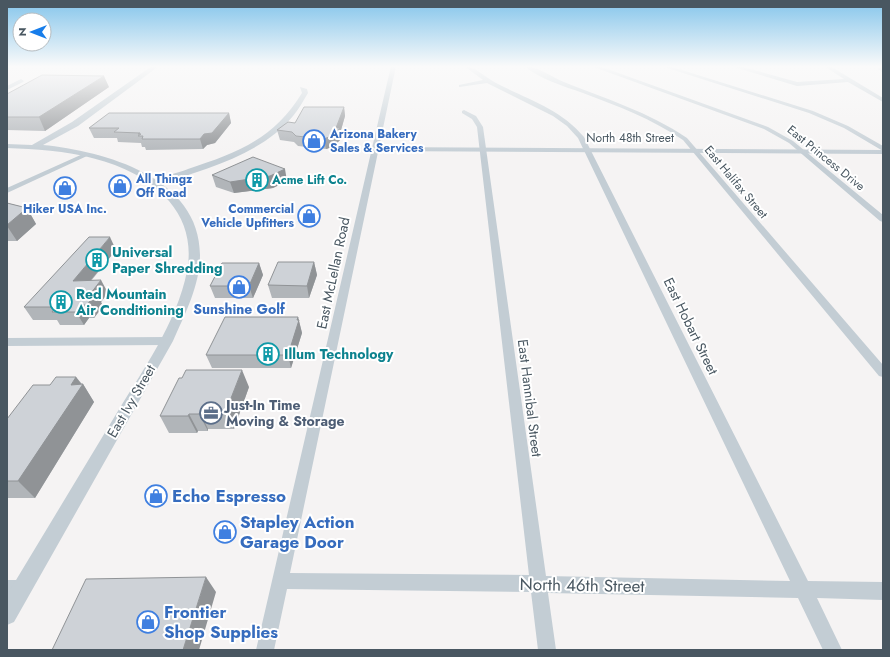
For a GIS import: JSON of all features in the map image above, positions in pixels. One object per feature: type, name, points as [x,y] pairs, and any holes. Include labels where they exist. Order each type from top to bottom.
[{"type":"street","points":[[34,147],[74,124],[113,97]]},
{"type":"street","points":[[7,146],[34,147],[86,155],[130,168],[155,183],[231,156],[264,137],[288,119],[295,111],[303,97]]},
{"type":"street","name":"East McLellan Road","points":[[265,650],[387,97]]},
{"type":"street","name":"East Hobart Street","points":[[521,97],[563,119],[573,128],[588,150],[833,650]]},
{"type":"street","name":"East Halifax Street","points":[[598,97],[664,125],[685,139],[883,373]]},
{"type":"street","name":"East Princess Drive","points":[[679,97],[766,128],[791,142],[883,219]]},
{"type":"street","points":[[762,97],[811,112],[846,126],[883,148]]},
{"type":"street","name":"East Hannibal Street","points":[[464,112],[474,116],[478,120],[538,584],[548,650]]},
{"type":"street","name":"North 48th Street","points":[[376,149],[883,152]]},
{"type":"street","points":[[7,192],[86,155]]},
{"type":"street","name":"East Ivy Street","points":[[7,615],[15,588],[166,341],[185,300],[194,260],[194,246],[187,218],[173,198],[155,183]]},
{"type":"street","points":[[7,342],[166,341]]},
{"type":"street","name":"North 46th Street","points":[[281,581],[538,584],[883,591]]},
{"type":"building","points":[[7,97],[71,97],[39,117],[7,117]]},
{"type":"building","points":[[304,107],[344,107],[336,128],[340,128],[331,136],[324,139],[296,136],[292,132],[277,130],[288,122],[295,123]]},
{"type":"building","points":[[109,113],[229,113],[212,133],[204,134],[200,139],[142,139],[143,136],[138,136],[141,134],[138,134],[140,133],[114,132],[119,128],[89,128]]},
{"type":"building","points":[[253,157],[285,169],[270,176],[230,182],[212,175]]},
{"type":"building","points":[[7,203],[27,208],[7,225]]},
{"type":"building","points":[[89,237],[110,237],[73,281],[101,280],[91,293],[96,293],[87,305],[82,305],[76,312],[52,312],[56,307],[24,307]]},
{"type":"building","points":[[278,262],[314,262],[307,286],[268,285]]},
{"type":"building","points":[[222,263],[259,263],[249,286],[210,286]]},
{"type":"building","points":[[225,317],[298,317],[297,320],[299,320],[288,355],[206,355]]},
{"type":"building","points":[[186,370],[242,370],[226,411],[200,412],[199,414],[189,414],[188,416],[160,416],[179,378],[182,378]]},
{"type":"building","points":[[56,377],[76,377],[71,385],[83,384],[18,481],[7,481],[7,419],[33,385],[50,385]]},
{"type":"building","name":"Frontier Shop Supplies","points":[[206,577],[183,650],[52,650],[86,579]]},
{"type":"place","name":"Arizona Bakery Sales & Services","points":[[314,141]]},
{"type":"place","name":"Acme Lift Co.","points":[[257,180]]},
{"type":"place","name":"All Thingz Off Road","points":[[120,186]]},
{"type":"place","name":"Hiker USA Inc.","points":[[65,188]]},
{"type":"place","name":"Commercial Vehicle Upfitters","points":[[309,216]]},
{"type":"place","name":"Universal Paper Shredding","points":[[97,260]]},
{"type":"place","name":"Sunshine Golf","points":[[239,287]]},
{"type":"place","name":"Red Mountain Air Conditioning","points":[[61,302]]},
{"type":"place","name":"Illum Technology","points":[[268,354]]},
{"type":"place","name":"Just-In Time Moving & Storage","points":[[211,413]]},
{"type":"place","name":"Echo Espresso","points":[[156,496]]},
{"type":"place","name":"Stapley Action Garage Door","points":[[225,532]]},
{"type":"place","name":"Frontier Shop Supplies","points":[[148,622]]}]
